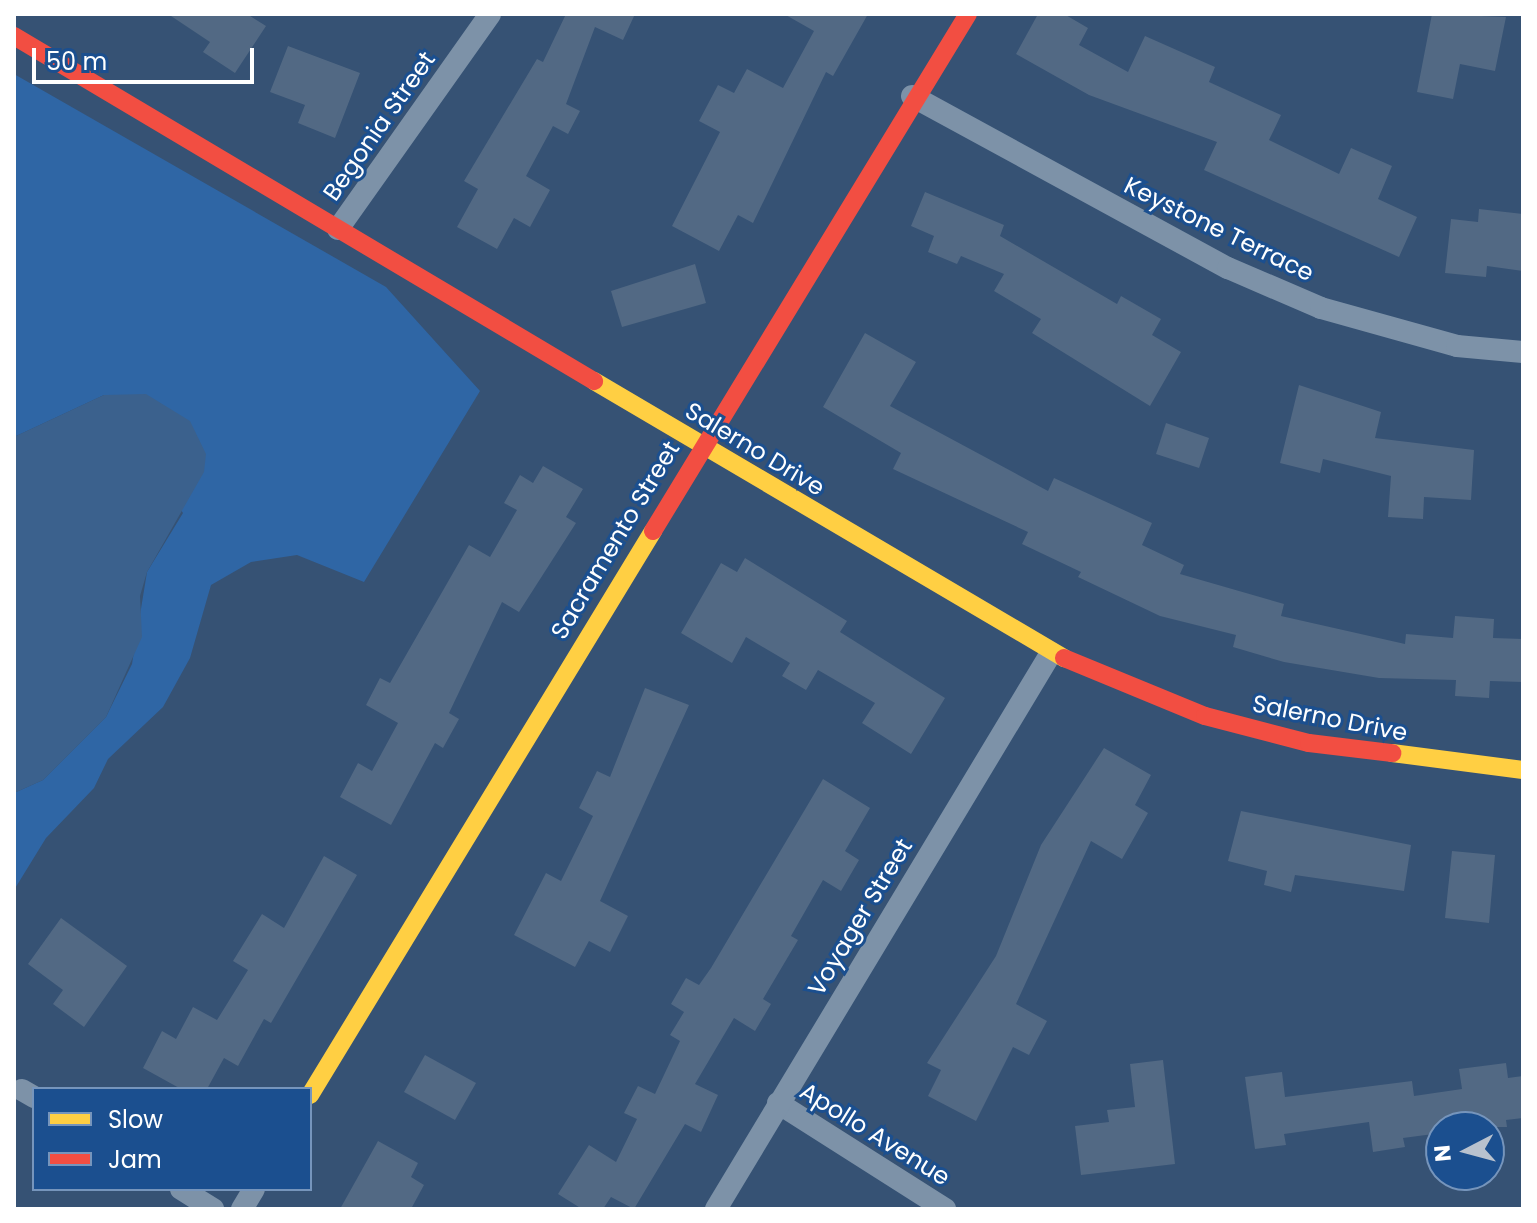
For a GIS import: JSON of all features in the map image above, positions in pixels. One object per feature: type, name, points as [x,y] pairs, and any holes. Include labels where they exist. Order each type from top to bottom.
[{"type":"street","name":"Begonia Street","points":[[338,229],[490,14]]},
{"type":"street","name":"Sacramento Street","points":[[312,1092],[912,96],[968,14]]},
{"type":"street","name":"Salerno Drive","points":[[14,36],[1051,653],[1205,716],[1309,743],[1523,770]]},
{"type":"street","name":"Keystone Terrace","points":[[912,96],[1228,268],[1321,308],[1457,346],[1523,352]]},
{"type":"street","name":"Voyager Street","points":[[716,1209],[1051,653]]},
{"type":"street","name":"Apollo Avenue","points":[[778,1103],[945,1209]]},
{"type":"street","points":[[184,1191],[213,1209]]},
{"type":"street","points":[[242,1209],[253,1191]]},
{"type":"shaded area","points":[[14,74],[386,287],[480,391],[364,582],[297,555],[251,562],[211,585],[190,658],[163,707],[108,759],[94,788],[46,838],[14,890],[14,793],[43,780],[106,717],[132,664],[147,572],[183,513],[104,395],[14,437]]},
{"type":"shaded area","points":[[146,394],[190,421],[206,454],[204,472],[147,572],[140,596],[142,637],[106,717],[43,780],[14,793],[14,437],[104,395]]},
{"type":"building","points":[[168,14],[247,14],[266,26],[235,73],[203,52],[210,42]]},
{"type":"building","points":[[566,14],[635,14],[623,40],[595,27],[566,104],[580,111],[568,134],[553,126],[526,176],[550,190],[530,227],[514,218],[497,249],[457,227],[478,189],[464,181],[537,59],[543,62]]},
{"type":"building","points":[[784,14],[868,14],[833,76],[826,72],[753,223],[738,215],[719,251],[672,226],[720,132],[699,121],[718,85],[734,93],[747,69],[783,88],[814,31]]},
{"type":"building","points":[[1038,14],[1064,14],[1088,28],[1079,45],[1128,72],[1145,36],[1215,67],[1209,82],[1281,115],[1269,140],[1339,174],[1351,148],[1392,166],[1378,199],[1417,217],[1399,257],[1204,170],[1217,142],[1089,95],[1016,54]]},
{"type":"building","points":[[1432,14],[1506,17],[1495,71],[1460,64],[1453,99],[1417,92]]},
{"type":"building","points":[[288,46],[360,73],[335,138],[298,123],[305,105],[270,92]]},
{"type":"building","points":[[925,192],[1004,225],[1000,236],[1117,304],[1121,296],[1161,319],[1152,335],[1181,352],[1150,406],[1032,333],[1041,319],[994,291],[1004,274],[961,256],[957,264],[928,252],[934,236],[911,226]]},
{"type":"building","points":[[1479,209],[1523,214],[1523,271],[1487,266],[1486,277],[1445,273],[1451,219],[1478,222]]},
{"type":"building","points":[[695,264],[706,303],[622,327],[611,291]]},
{"type":"building","points":[[865,333],[916,362],[890,406],[1048,491],[1054,478],[1152,523],[1142,545],[1184,565],[1180,574],[1284,604],[1281,616],[1405,644],[1406,634],[1453,638],[1455,616],[1494,619],[1493,638],[1523,639],[1523,682],[1490,681],[1489,698],[1455,696],[1456,680],[1379,678],[1284,662],[1233,647],[1236,635],[1160,616],[1078,577],[1081,572],[1022,544],[1028,532],[893,469],[901,453],[823,407]]},
{"type":"building","points":[[1299,385],[1381,412],[1375,438],[1474,450],[1471,500],[1424,497],[1423,519],[1388,517],[1391,476],[1323,459],[1320,473],[1280,463]]},
{"type":"building","points":[[1166,423],[1209,438],[1199,468],[1156,454]]},
{"type":"building","points":[[543,466],[583,489],[566,517],[576,523],[519,612],[502,602],[449,713],[459,719],[443,748],[435,743],[391,825],[340,797],[358,763],[372,771],[398,723],[366,705],[380,678],[390,683],[469,545],[490,557],[517,510],[504,503],[520,475],[533,483]]},
{"type":"building","points":[[745,558],[847,621],[840,632],[945,698],[911,754],[862,723],[875,703],[818,670],[806,690],[782,676],[790,663],[746,637],[732,663],[681,633],[721,563],[737,572]]},
{"type":"building","points":[[645,688],[689,705],[600,901],[628,916],[610,952],[589,941],[575,967],[514,935],[546,873],[561,881],[593,816],[579,808],[597,771],[610,777]]},
{"type":"building","points":[[1104,748],[1151,775],[1135,805],[1148,813],[1122,859],[1091,841],[1016,1004],[1047,1021],[1029,1055],[1013,1047],[976,1121],[928,1096],[941,1070],[927,1063],[996,956],[1041,845]]},
{"type":"building","points":[[823,779],[870,808],[845,851],[859,860],[841,891],[823,880],[791,936],[798,940],[763,999],[771,1004],[755,1031],[734,1018],[695,1084],[718,1095],[701,1132],[685,1124],[634,1209],[611,1197],[603,1209],[582,1209],[558,1194],[589,1145],[616,1162],[637,1119],[624,1113],[638,1086],[655,1094],[680,1041],[670,1035],[684,1012],[671,1004],[686,978],[699,985],[711,968]]},
{"type":"building","points":[[1241,811],[1411,845],[1404,891],[1295,875],[1291,892],[1264,885],[1267,871],[1228,861]]},
{"type":"building","points":[[1452,851],[1495,855],[1489,923],[1445,918]]},
{"type":"building","points":[[324,856],[357,875],[271,1023],[264,1019],[238,1066],[224,1058],[208,1087],[177,1087],[143,1068],[162,1031],[176,1039],[193,1007],[217,1020],[248,970],[233,961],[262,914],[284,928]]},
{"type":"building","points":[[61,918],[127,966],[84,1027],[53,1004],[63,990],[28,964]]},
{"type":"building","points":[[425,1055],[476,1083],[455,1120],[404,1092]]},
{"type":"building","points":[[1163,1060],[1175,1164],[1081,1175],[1075,1126],[1109,1122],[1107,1110],[1135,1107],[1130,1064]]},
{"type":"building","points":[[1506,1063],[1508,1078],[1523,1076],[1523,1118],[1506,1120],[1505,1127],[1505,1111],[1425,1111],[1425,1135],[1403,1138],[1405,1147],[1373,1152],[1369,1122],[1284,1134],[1286,1145],[1255,1149],[1245,1077],[1282,1072],[1285,1097],[1412,1081],[1414,1096],[1462,1089],[1459,1069]]},
{"type":"building","points":[[378,1141],[418,1163],[411,1177],[424,1185],[411,1209],[340,1209]]},
{"type":"traffic: slow","points":[[594,381],[1064,658]]},
{"type":"traffic: slow","points":[[312,1092],[653,531]]},
{"type":"traffic: slow","points":[[1392,753],[1523,770]]},
{"type":"traffic: jam","points":[[653,531],[968,14]]},
{"type":"traffic: jam","points":[[14,36],[594,381]]},
{"type":"traffic: jam","points":[[1064,658],[1205,716],[1309,743],[1392,753]]}]
